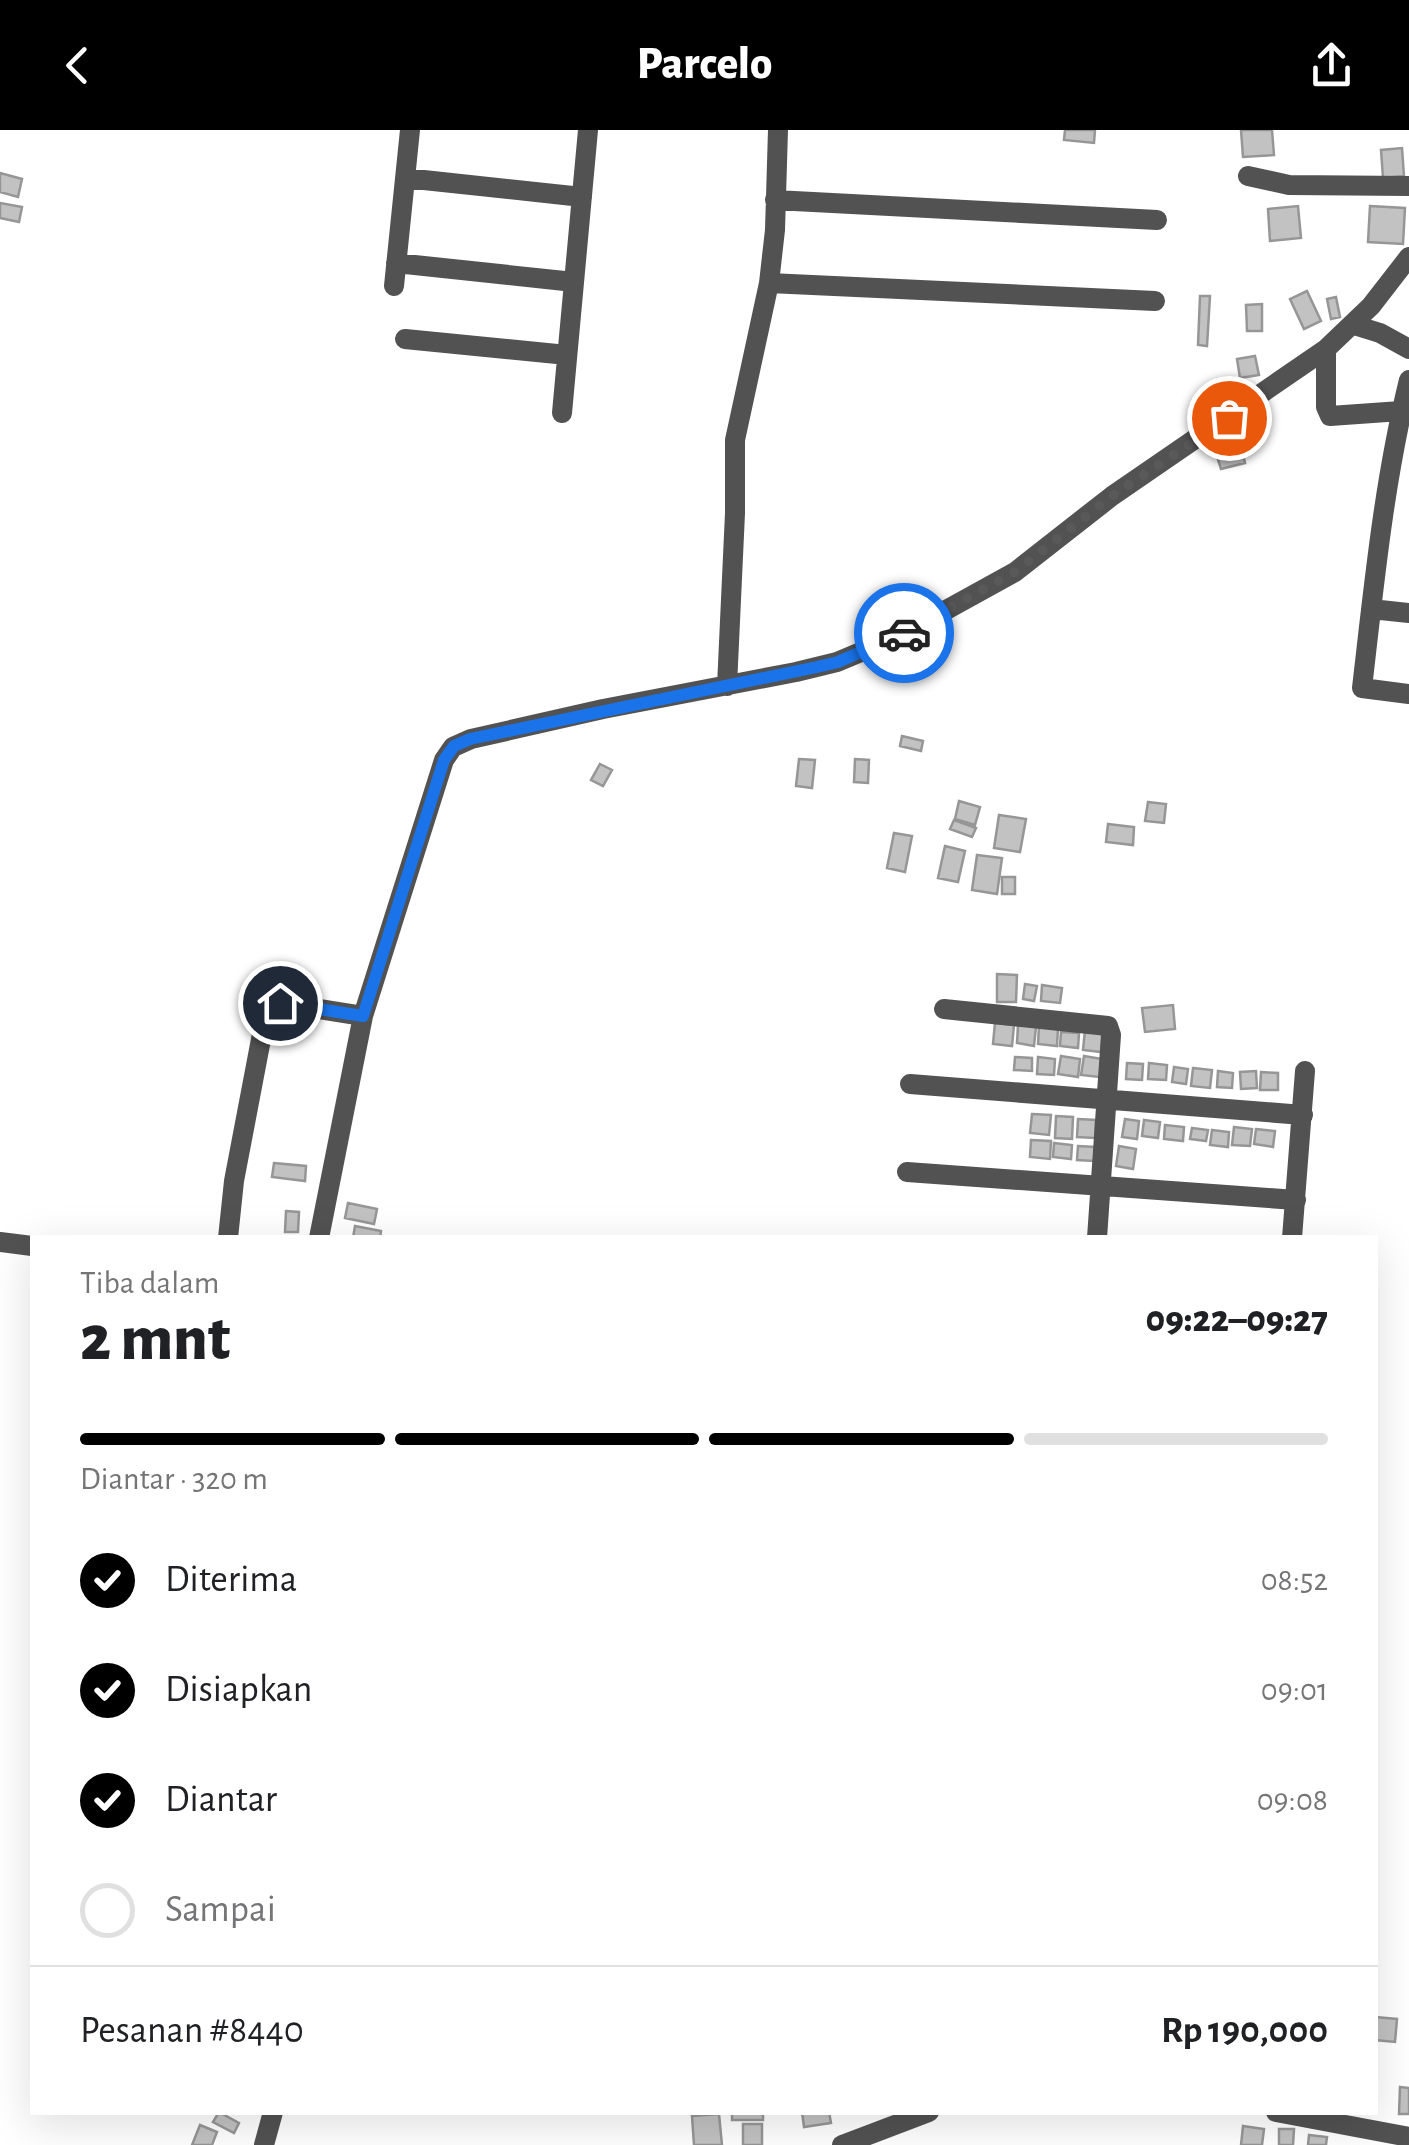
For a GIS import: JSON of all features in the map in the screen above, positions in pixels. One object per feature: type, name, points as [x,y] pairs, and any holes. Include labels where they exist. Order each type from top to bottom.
[{"type":"street","points":[[394,286],[410,130]]},
{"type":"street","points":[[562,413],[588,130]]},
{"type":"street","points":[[727,686],[736,514],[735,440],[769,283],[778,130]]},
{"type":"street","points":[[1248,176],[1289,184],[1409,186]]},
{"type":"street","points":[[405,178],[582,197]]},
{"type":"street","points":[[775,200],[1157,220]]},
{"type":"street","points":[[320,1235],[363,1016],[444,760],[454,746],[603,709],[838,662],[899,636],[1015,572],[1112,496],[1326,349],[1354,325],[1409,257]]},
{"type":"street","points":[[396,262],[574,282]]},
{"type":"street","points":[[769,283],[1155,301]]},
{"type":"street","points":[[1354,325],[1380,333],[1409,350]]},
{"type":"street","points":[[405,339],[567,355]]},
{"type":"street","points":[[1326,349],[1326,407],[1330,416],[1402,411]]},
{"type":"street","points":[[1409,380],[1371,609],[1362,688],[1409,694]]},
{"type":"street","points":[[1371,609],[1409,613]]},
{"type":"street","points":[[228,1235],[234,1181],[266,1014],[280,1003],[363,1016]]},
{"type":"street","points":[[944,1009],[1108,1026],[1112,1034],[1097,1235]]},
{"type":"street","points":[[1292,1235],[1305,1071]]},
{"type":"street","points":[[910,1084],[1303,1115]]},
{"type":"street","points":[[907,1172],[1296,1200]]},
{"type":"street","points":[[0,1242],[30,1246]]},
{"type":"street","points":[[264,2145],[271,2115]]},
{"type":"street","points":[[842,2145],[921,2115]]},
{"type":"street","points":[[1291,2115],[1409,2138]]},
{"type":"building","points":[[1065,130],[1095,130],[1094,143],[1064,140]]},
{"type":"building","points":[[1241,130],[1272,130],[1274,155],[1243,157]]},
{"type":"building","points":[[1402,148],[1404,176],[1383,178],[1381,150]]},
{"type":"building","points":[[0,173],[22,179],[18,197],[0,192]]},
{"type":"building","points":[[0,203],[22,207],[19,222],[0,218]]},
{"type":"building","points":[[1298,206],[1301,238],[1270,241],[1268,209]]},
{"type":"building","points":[[1370,206],[1405,208],[1403,244],[1368,242]]},
{"type":"building","points":[[1307,291],[1321,321],[1304,329],[1290,299]]},
{"type":"building","points":[[1200,296],[1210,296],[1207,346],[1198,345]]},
{"type":"building","points":[[1336,297],[1340,317],[1331,319],[1327,299]]},
{"type":"building","points":[[1262,304],[1262,331],[1247,331],[1246,305]]},
{"type":"building","points":[[1255,356],[1259,375],[1240,378],[1237,359]]},
{"type":"building","points":[[1241,446],[1245,463],[1221,469],[1216,453]]},
{"type":"building","points":[[902,736],[923,741],[921,751],[900,746]]},
{"type":"building","points":[[799,759],[815,760],[812,788],[796,786]]},
{"type":"building","points":[[855,759],[869,760],[868,783],[854,782]]},
{"type":"building","points":[[600,764],[612,770],[603,786],[591,780]]},
{"type":"building","points":[[959,801],[980,807],[975,825],[955,819]]},
{"type":"building","points":[[1148,802],[1166,804],[1164,823],[1145,821]]},
{"type":"building","points":[[999,815],[1026,819],[1020,852],[994,848]]},
{"type":"building","points":[[954,820],[976,828],[972,837],[950,829]]},
{"type":"building","points":[[1108,824],[1134,827],[1133,845],[1106,842]]},
{"type":"building","points":[[894,833],[912,836],[905,872],[887,868]]},
{"type":"building","points":[[945,846],[965,851],[958,882],[938,878]]},
{"type":"building","points":[[977,855],[1002,858],[997,894],[972,890]]},
{"type":"building","points":[[1002,877],[1015,877],[1015,894],[1002,894]]},
{"type":"building","points":[[997,974],[1017,975],[1016,1002],[997,1002]]},
{"type":"building","points":[[1025,984],[1037,986],[1034,1001],[1023,999]]},
{"type":"building","points":[[1042,985],[1062,988],[1060,1003],[1041,1001]]},
{"type":"building","points":[[1173,1005],[1175,1029],[1145,1032],[1142,1008]]},
{"type":"building","points":[[995,1023],[1014,1025],[1012,1046],[993,1044]]},
{"type":"building","points":[[1018,1025],[1036,1027],[1034,1046],[1017,1043]]},
{"type":"building","points":[[1039,1026],[1058,1028],[1057,1046],[1038,1044]]},
{"type":"building","points":[[1085,1030],[1103,1032],[1101,1052],[1083,1050]]},
{"type":"building","points":[[1061,1032],[1079,1033],[1078,1048],[1060,1046]]},
{"type":"building","points":[[1061,1056],[1080,1059],[1078,1077],[1058,1074]]},
{"type":"building","points":[[1084,1056],[1102,1059],[1099,1077],[1081,1075]]},
{"type":"building","points":[[1015,1057],[1032,1058],[1032,1071],[1014,1070]]},
{"type":"building","points":[[1038,1057],[1055,1059],[1054,1075],[1037,1074]]},
{"type":"building","points":[[1127,1063],[1143,1064],[1142,1080],[1126,1079]]},
{"type":"building","points":[[1149,1063],[1167,1065],[1166,1080],[1148,1079]]},
{"type":"building","points":[[1174,1067],[1188,1069],[1186,1084],[1172,1082]]},
{"type":"building","points":[[1193,1068],[1212,1070],[1210,1088],[1191,1086]]},
{"type":"building","points":[[1218,1071],[1233,1073],[1232,1088],[1217,1087]]},
{"type":"building","points":[[1256,1071],[1257,1088],[1241,1089],[1240,1072]]},
{"type":"building","points":[[1261,1072],[1278,1073],[1278,1090],[1260,1090]]},
{"type":"building","points":[[1032,1114],[1051,1115],[1049,1135],[1030,1133]]},
{"type":"building","points":[[1056,1116],[1073,1117],[1072,1139],[1055,1138]]},
{"type":"building","points":[[1078,1119],[1096,1120],[1095,1138],[1077,1137]]},
{"type":"building","points":[[1125,1119],[1139,1121],[1137,1139],[1122,1137]]},
{"type":"building","points":[[1144,1120],[1160,1122],[1158,1138],[1142,1136]]},
{"type":"building","points":[[1165,1125],[1184,1127],[1183,1141],[1164,1139]]},
{"type":"building","points":[[1234,1127],[1252,1129],[1250,1146],[1232,1145]]},
{"type":"building","points":[[1192,1128],[1208,1130],[1206,1141],[1190,1139]]},
{"type":"building","points":[[1256,1129],[1275,1131],[1273,1147],[1254,1144]]},
{"type":"building","points":[[1212,1130],[1229,1132],[1228,1147],[1210,1145]]},
{"type":"building","points":[[1031,1140],[1051,1141],[1050,1159],[1030,1157]]},
{"type":"building","points":[[1054,1143],[1072,1145],[1071,1159],[1053,1157]]},
{"type":"building","points":[[1078,1146],[1095,1147],[1094,1161],[1077,1160]]},
{"type":"building","points":[[1119,1146],[1136,1149],[1133,1169],[1116,1166]]},
{"type":"building","points":[[274,1163],[306,1166],[305,1181],[272,1177]]},
{"type":"building","points":[[348,1203],[377,1209],[374,1224],[345,1218]]},
{"type":"building","points":[[286,1211],[299,1212],[298,1232],[285,1232]]},
{"type":"building","points":[[355,1226],[381,1231],[380,1235],[354,1235]]},
{"type":"building","points":[[1378,2017],[1397,2019],[1395,2042],[1378,2040]]},
{"type":"building","points":[[1400,2087],[1409,2088],[1409,2114],[1399,2114]]},
{"type":"building","points":[[217,2115],[224,2115],[239,2123],[234,2133],[213,2122]]},
{"type":"building","points":[[719,2115],[722,2145],[694,2145],[692,2116]]},
{"type":"building","points":[[732,2115],[763,2115],[763,2120],[732,2120]]},
{"type":"building","points":[[802,2115],[830,2115],[831,2123],[804,2127]]},
{"type":"building","points":[[743,2124],[762,2124],[762,2145],[743,2145]]},
{"type":"building","points":[[200,2125],[217,2132],[212,2145],[192,2145]]},
{"type":"building","points":[[1243,2126],[1264,2129],[1262,2145],[1241,2145]]},
{"type":"building","points":[[1279,2129],[1294,2129],[1293,2145],[1279,2145]]},
{"type":"building","points":[[1309,2135],[1327,2137],[1326,2145],[1308,2145]]},
{"type":"way so far","points":[[904,633],[1015,572],[1112,496],[1229,418]]},
{"type":"route","points":[[280,1003],[363,1016],[444,760],[454,746],[603,709],[838,662],[904,633]]}]
